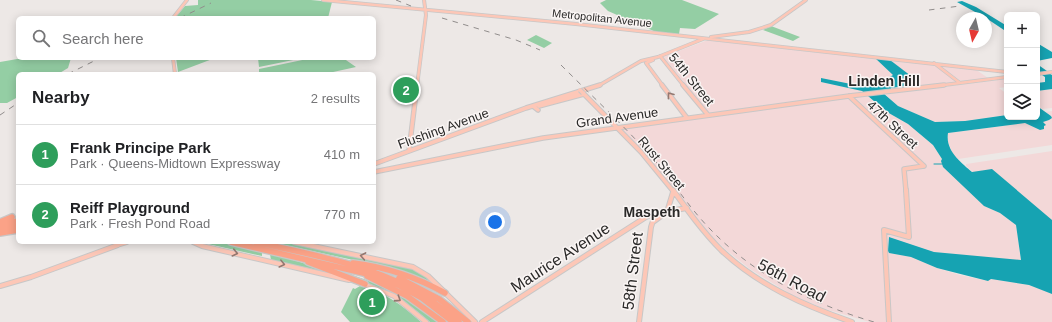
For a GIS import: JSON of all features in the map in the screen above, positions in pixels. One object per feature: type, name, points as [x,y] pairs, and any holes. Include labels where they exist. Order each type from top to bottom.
[{"type":"highway","points":[[0,222],[15,216]]},
{"type":"highway","points":[[0,225],[16,221]]},
{"type":"highway","points":[[0,229],[16,225]]},
{"type":"highway","points":[[0,233],[16,230]]},
{"type":"highway","points":[[240,244],[368,274],[402,287],[431,304],[452,322]]},
{"type":"highway","points":[[264,244],[373,268],[409,282],[444,302],[468,322]]},
{"type":"highway","points":[[293,256],[366,284]]},
{"type":"highway","points":[[338,261],[364,264],[418,279],[445,293]]},
{"type":"highway","points":[[338,261],[379,273],[401,282],[433,300],[459,322]]},
{"type":"highway","points":[[340,267],[373,278],[397,289],[443,322]]},
{"type":"main road","points":[[175,16],[187,0]]},
{"type":"main road","name":"Metropolitan Avenue","points":[[323,0],[932,61],[988,70],[1004,71]]},
{"type":"main road","points":[[409,151],[426,10],[424,0]]},
{"type":"main road","name":"Flushing Avenue","points":[[539,107],[597,86],[638,63],[706,38],[749,32],[771,25],[806,0]]},
{"type":"main road","name":"Flushing Avenue","points":[[376,163],[520,111],[539,107],[601,86],[641,63],[659,56]]},
{"type":"main road","name":"54th Street","points":[[659,56],[708,116]]},
{"type":"main road","name":"Metropolitan Avenue","points":[[879,56],[1004,71]]},
{"type":"main road","points":[[654,59],[646,63],[688,118]]},
{"type":"main road","points":[[173,60],[175,72]]},
{"type":"main road","points":[[932,61],[960,83]]},
{"type":"main road","points":[[1040,74],[1051,72]]},
{"type":"main road","name":"Grand Avenue","points":[[376,172],[506,147],[533,138],[618,128],[849,96],[1004,77]]},
{"type":"main road","points":[[539,107],[548,100],[582,92]]},
{"type":"main road","points":[[534,107],[539,107],[582,92]]},
{"type":"main road","name":"Rust Street","points":[[582,92],[650,163],[707,235],[724,253]]},
{"type":"main road","name":"47th Street","points":[[849,96],[924,166],[904,169],[909,237],[884,230],[889,322]]},
{"type":"main road","points":[[670,187],[671,200]]},
{"type":"main road","points":[[667,212],[673,192]]},
{"type":"main road","points":[[652,214],[686,208]]},
{"type":"main road","name":"58th Street","points":[[652,223],[667,212]]},
{"type":"main road","name":"58th Street","points":[[639,322],[639,311],[652,214]]},
{"type":"main road","name":"Maurice Avenue","points":[[482,322],[652,214]]},
{"type":"main road","points":[[0,286],[31,277],[121,244]]},
{"type":"main road","points":[[198,244],[366,284],[394,296],[426,322]]},
{"type":"main road","points":[[303,244],[413,267],[425,274],[475,322]]},
{"type":"main road","name":"56th Road","points":[[724,253],[755,276],[788,295],[818,310],[852,322]]},
{"type":"shaded area","points":[[708,40],[875,58],[894,74],[883,81],[871,82],[861,86],[821,78],[821,82],[862,91],[861,93],[709,113],[663,57]]},
{"type":"shaded area","points":[[890,60],[932,63],[957,82],[881,92],[890,88],[905,86]]},
{"type":"shaded area","points":[[939,65],[975,69],[988,78],[961,81]]},
{"type":"shaded area","points":[[1004,79],[1004,87],[999,88],[1004,92],[1004,115],[965,121],[935,122],[898,106],[885,94]]},
{"type":"shaded area","points":[[1052,89],[1052,108],[1040,108],[1040,91]]},
{"type":"shaded area","points":[[866,95],[887,112],[908,124],[933,145],[942,159],[942,165],[984,206],[1000,213],[1016,225],[1021,261],[934,252],[889,237],[889,253],[911,257],[937,268],[960,275],[988,281],[991,279],[1029,285],[1046,291],[1052,294],[1052,322],[870,322],[825,309],[792,295],[750,269],[726,250],[706,231],[642,149],[621,128]]},
{"type":"shaded area","points":[[1052,111],[1052,145],[958,159],[953,155],[947,139],[948,133],[1025,123],[1040,130],[1044,126],[1043,122],[1051,116],[1045,112]]},
{"type":"shaded area","points":[[1052,151],[1052,221],[973,172],[966,166],[966,164]]},
{"type":"green space","points":[[198,0],[311,0],[332,2],[328,16],[177,16],[185,6],[198,5]]},
{"type":"green space","points":[[606,0],[682,0],[719,14],[695,29],[680,28],[679,34],[656,32],[608,11],[600,3]]},
{"type":"green space","points":[[771,26],[800,37],[793,41],[763,30]]},
{"type":"green space","points":[[536,35],[552,43],[544,48],[527,40]]},
{"type":"green space","points":[[16,59],[70,60],[68,68],[61,72],[16,72],[16,98],[7,103],[0,103],[0,62]]},
{"type":"green space","points":[[176,60],[210,60],[178,72]]},
{"type":"green space","points":[[258,60],[293,60],[259,67]]},
{"type":"green space","points":[[302,60],[346,60],[356,67],[333,72],[259,72],[259,69]]},
{"type":"green space","points":[[400,83],[415,84],[413,97],[404,97],[403,101],[396,101]]},
{"type":"green space","points":[[208,244],[228,244],[262,252],[262,256]]},
{"type":"green space","points":[[280,244],[295,244],[413,269],[424,275],[432,282],[367,263]]},
{"type":"green space","points":[[270,254],[300,262],[331,273],[271,260]]},
{"type":"green space","points":[[327,268],[358,277],[386,288],[412,303],[438,322],[430,322],[399,297],[388,291]]},
{"type":"green space","points":[[360,286],[393,300],[421,322],[350,322],[341,312],[353,288],[355,289]]},
{"type":"water","points":[[962,1],[984,12],[975,12],[957,2]]},
{"type":"water","points":[[992,17],[1004,24],[1004,30],[992,22]]},
{"type":"water","points":[[1040,45],[1052,52],[1052,58],[1040,60]]},
{"type":"water","points":[[875,58],[890,60],[911,76],[905,86],[881,91],[898,106],[935,122],[965,121],[1004,115],[1004,120],[1040,120],[1040,108],[1051,116],[1052,118],[1043,122],[1046,125],[1044,126],[1044,129],[1040,130],[1025,123],[948,133],[948,139],[949,145],[955,156],[972,172],[992,169],[1052,220],[1052,294],[1029,285],[991,279],[988,281],[937,268],[911,257],[889,253],[889,237],[934,252],[1021,260],[1016,225],[1000,213],[984,206],[943,167],[941,161],[942,159],[933,145],[908,124],[887,112],[862,91],[821,82],[821,78],[861,86],[871,82],[883,81],[893,75]]},
{"type":"water","points":[[1040,66],[1052,75],[1052,89],[1040,91],[1040,83],[1045,82],[1045,77],[1042,75],[1043,74],[1040,73]]},
{"type":"waterway","points":[[934,164],[942,164]]},
{"type":"railway","points":[[396,0],[411,6]]},
{"type":"railway","points":[[184,16],[211,3]]},
{"type":"railway","points":[[929,10],[960,6]]},
{"type":"railway","points":[[442,18],[516,40],[540,50]]},
{"type":"railway","points":[[72,72],[96,60]]},
{"type":"railway","points":[[561,65],[651,156],[696,213],[729,247],[748,262],[787,287],[829,307],[874,322]]},
{"type":"railway","points":[[0,115],[16,104]]},
{"type":"place","name":"Reiff Playground","points":[[406,90]]},
{"type":"place","name":"Frank Principe Park","points":[[372,302]]},
{"type":"district","name":"Linden Hill","points":[[884,81]]},
{"type":"district","name":"Maspeth","points":[[652,212]]}]
